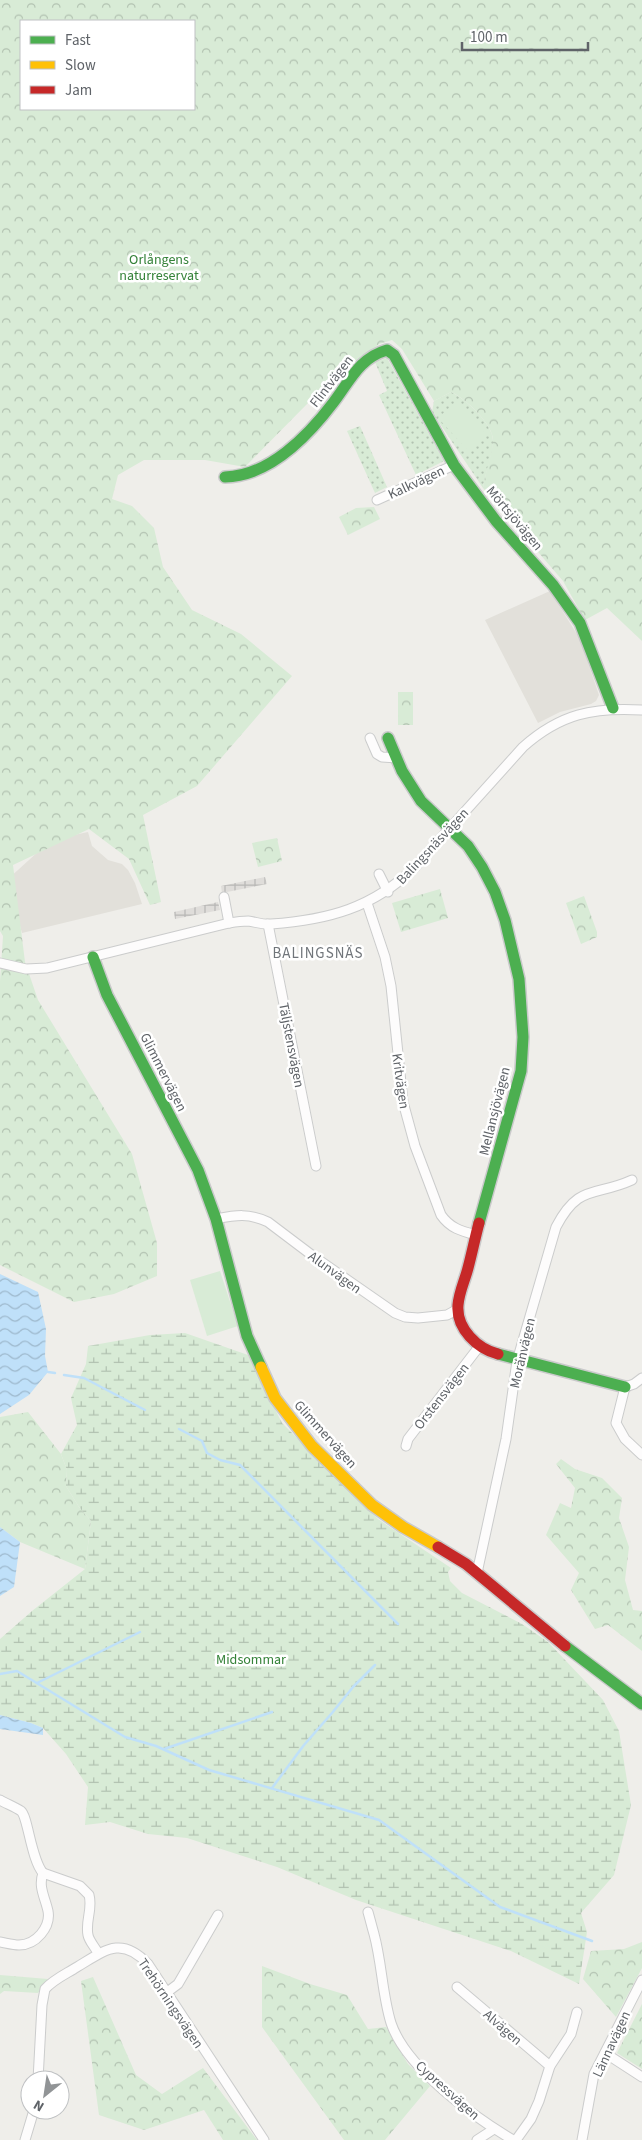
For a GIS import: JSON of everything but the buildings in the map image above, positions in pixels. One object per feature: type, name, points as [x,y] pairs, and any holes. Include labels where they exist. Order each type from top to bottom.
[{"type":"street","name":"Flintvägen","points":[[225,477],[238,477],[258,468],[304,441],[334,403],[358,368],[379,351],[387,350]]},
{"type":"street","name":"Mörtsjövägen","points":[[387,350],[400,366],[454,465],[496,521],[556,589],[580,623],[612,708]]},
{"type":"street","name":"Kalkvägen","points":[[378,500],[454,465]]},
{"type":"street","name":"Balingsnäsvägen","points":[[0,963],[26,969],[47,968],[229,923],[247,921],[268,924],[316,919],[368,903],[388,892],[415,868],[522,747],[537,734],[567,717],[612,708],[639,709]]},
{"type":"street","points":[[370,738],[377,754],[382,757],[397,758]]},
{"type":"street","name":"Mellansjövägen","points":[[388,738],[405,776],[419,798],[473,854],[491,883],[506,926],[521,994],[523,1016],[522,1064],[458,1309]]},
{"type":"street","points":[[379,874],[388,892]]},
{"type":"street","points":[[224,897],[229,923]]},
{"type":"street","name":"Kritvägen","points":[[368,903],[385,957],[391,986],[403,1102],[415,1146],[441,1215],[446,1223],[459,1230],[476,1235]]},
{"type":"street","name":"Täljstensvägen","points":[[268,924],[316,1166]]},
{"type":"street","name":"Glimmervägen","points":[[93,957],[107,995],[198,1170],[216,1219],[247,1336],[275,1398],[312,1446],[372,1505],[403,1527],[466,1564],[589,1666],[642,1704]]},
{"type":"street","name":"Moränvägen","points":[[477,1573],[506,1440],[517,1361],[556,1227],[563,1214],[582,1195],[607,1188],[616,1188],[632,1180]]},
{"type":"street","name":"Alunvägen","points":[[216,1219],[237,1215],[254,1215],[268,1222],[382,1305],[405,1317],[418,1318],[447,1314],[458,1309]]},
{"type":"street","points":[[458,1309],[465,1326],[478,1348],[517,1361],[625,1387],[634,1384],[642,1378]]},
{"type":"street","name":"Orstensvägen","points":[[406,1446],[408,1439],[478,1348]]},
{"type":"street","points":[[625,1387],[616,1423],[625,1439],[642,1455]]},
{"type":"street","points":[[0,1800],[22,1812],[25,1816],[31,1846],[38,1867],[43,1873],[80,1886],[88,1895],[90,1915],[88,1937],[98,1953]]},
{"type":"street","points":[[0,1942],[21,1946],[39,1938],[46,1927],[49,1913],[40,1886],[43,1873]]},
{"type":"street","name":"Cypressvägen","points":[[368,1912],[375,1935],[385,2003],[398,2038],[425,2073],[494,2129],[514,2140]]},
{"type":"street","points":[[166,1993],[178,1984],[218,1915]]},
{"type":"street","name":"Trehörningsvägen","points":[[39,2070],[42,2005],[45,1989],[98,1953],[114,1948],[124,1948],[139,1954],[148,1964],[264,2140]]},
{"type":"street","name":"Lännavägen","points":[[582,2140],[594,2074],[642,1980]]},
{"type":"street","name":"Alvägen","points":[[457,1987],[550,2066]]},
{"type":"street","points":[[514,2140],[531,2119],[550,2066],[571,2034],[577,2012]]},
{"type":"street","points":[[604,2053],[642,2077]]},
{"type":"street","points":[[25,2140],[31,2120]]},
{"type":"street","points":[[477,2140],[494,2129]]},
{"type":"shaded area","points":[[550,591],[580,639],[599,695],[596,701],[591,704],[560,712],[538,723],[485,620]]},
{"type":"shaded area","points":[[88,832],[92,846],[108,860],[122,864],[128,870],[135,883],[142,904],[22,933],[7,880],[51,840]]},
{"type":"shaded area","points":[[265,877],[267,884],[222,893],[221,886]]},
{"type":"shaded area","points":[[218,902],[220,910],[175,919],[174,912]]},
{"type":"green space","name":"Orlångens naturreservat","points":[[0,0],[642,0],[642,641],[607,608],[585,620],[563,581],[483,488],[493,441],[489,427],[471,406],[451,392],[434,401],[402,349],[392,340],[379,344],[310,401],[245,467],[205,460],[144,460],[118,475],[112,499],[132,506],[154,528],[163,567],[192,610],[241,634],[292,676],[197,786],[143,815],[161,902],[150,905],[129,859],[89,829],[13,865],[25,962],[38,1000],[132,1154],[157,1243],[157,1276],[114,1294],[74,1302],[0,1265],[0,981],[3,936],[0,931]]},
{"type":"green space","points":[[387,358],[444,461],[416,475],[379,395],[387,391],[375,362]]},
{"type":"green space","points":[[451,392],[464,400],[478,413],[489,427],[492,435],[492,452],[483,488],[432,412],[434,401]]},
{"type":"green space","points":[[457,401],[487,435],[469,452],[438,418]]},
{"type":"green space","points":[[360,426],[387,487],[375,493],[347,431]]},
{"type":"green space","points":[[374,507],[380,519],[348,535],[339,517],[356,508]]},
{"type":"green space","points":[[398,692],[413,692],[413,725],[398,725]]},
{"type":"green space","points":[[277,838],[282,861],[258,867],[252,843]]},
{"type":"green space","points":[[440,889],[448,918],[401,932],[392,903]]},
{"type":"green space","points":[[584,896],[597,932],[597,937],[581,944],[566,903]]},
{"type":"green space","points":[[220,1271],[238,1326],[207,1336],[190,1280]]},
{"type":"green space","name":"Midsommar","points":[[185,1333],[248,1355],[282,1423],[378,1519],[451,1568],[448,1572],[450,1581],[462,1593],[522,1624],[548,1642],[603,1700],[619,1731],[631,1805],[614,1875],[581,1913],[587,1932],[579,1984],[511,1951],[356,1900],[277,1867],[187,1838],[148,1834],[110,1822],[85,1825],[88,1787],[66,1754],[43,1728],[0,1715],[0,1639],[85,1569],[91,1521],[79,1507],[66,1486],[67,1470],[61,1454],[77,1425],[71,1398],[86,1364],[88,1346],[150,1335]]},
{"type":"green space","points":[[28,1412],[61,1454],[67,1470],[66,1486],[79,1507],[91,1521],[85,1569],[20,1542],[0,1527],[0,1417]]},
{"type":"green space","points":[[561,1459],[575,1469],[602,1478],[622,1498],[619,1518],[629,1547],[625,1580],[633,1610],[642,1611],[642,1651],[608,1625],[595,1629],[571,1590],[579,1573],[546,1535],[560,1503],[571,1508],[575,1488],[556,1464]]},
{"type":"green space","points":[[642,1942],[642,1968],[616,2017],[583,1979],[591,1951],[624,1949]]},
{"type":"green space","points":[[262,1966],[310,1984],[347,1995],[368,2029],[386,2027],[408,2064],[430,2086],[385,2140],[344,2140],[262,2027]]},
{"type":"green space","points":[[0,1975],[48,1979],[38,1993],[4,1991],[0,1994]]},
{"type":"green space","points":[[93,1977],[136,2075],[162,2094],[203,2068],[257,2140],[223,2140],[204,2110],[144,2130],[99,2115],[81,1981]]},
{"type":"green space","points":[[642,2004],[642,2069],[617,2053]]},
{"type":"water","points":[[0,1274],[38,1292],[46,1329],[45,1356],[48,1372],[29,1395],[0,1414]]},
{"type":"water","points":[[0,1527],[20,1542],[14,1587],[0,1596]]},
{"type":"water","points":[[0,1715],[43,1728],[43,1735],[0,1729]]},
{"type":"waterway","points":[[48,1372],[55,1373]]},
{"type":"waterway","points":[[64,1375],[84,1378],[145,1410]]},
{"type":"waterway","points":[[179,1429],[202,1441],[207,1453],[220,1460],[240,1465],[398,1624]]},
{"type":"waterway","points":[[37,1683],[140,1632]]},
{"type":"waterway","points":[[272,1788],[304,1745],[353,1687],[375,1665]]},
{"type":"waterway","points":[[0,1674],[17,1671],[125,1737],[156,1746],[209,1770],[379,1820],[500,1907],[592,1941]]},
{"type":"waterway","points":[[164,1749],[272,1712]]},
{"type":"traffic: fast","points":[[225,477],[257,470],[286,452],[323,416],[362,364],[387,350],[394,355],[454,465],[496,521],[553,585],[580,623],[613,708]]},
{"type":"traffic: fast","points":[[388,738],[402,771],[421,801],[468,846],[482,867],[495,892],[505,920],[519,979],[523,1037],[521,1071],[479,1223]]},
{"type":"traffic: fast","points":[[93,957],[107,995],[198,1170],[216,1219],[247,1336],[261,1367]]},
{"type":"traffic: fast","points":[[498,1354],[625,1387]]},
{"type":"traffic: fast","points":[[565,1646],[642,1704]]},
{"type":"traffic: slow","points":[[261,1367],[275,1398],[312,1446],[372,1505],[403,1527],[438,1547]]},
{"type":"traffic: jam","points":[[479,1223],[460,1295],[458,1314],[470,1337],[483,1348],[498,1354]]},
{"type":"traffic: jam","points":[[438,1547],[466,1564],[565,1646]]},
{"type":"district","name":"BALINGSNÄS","points":[[318,953]]}]
